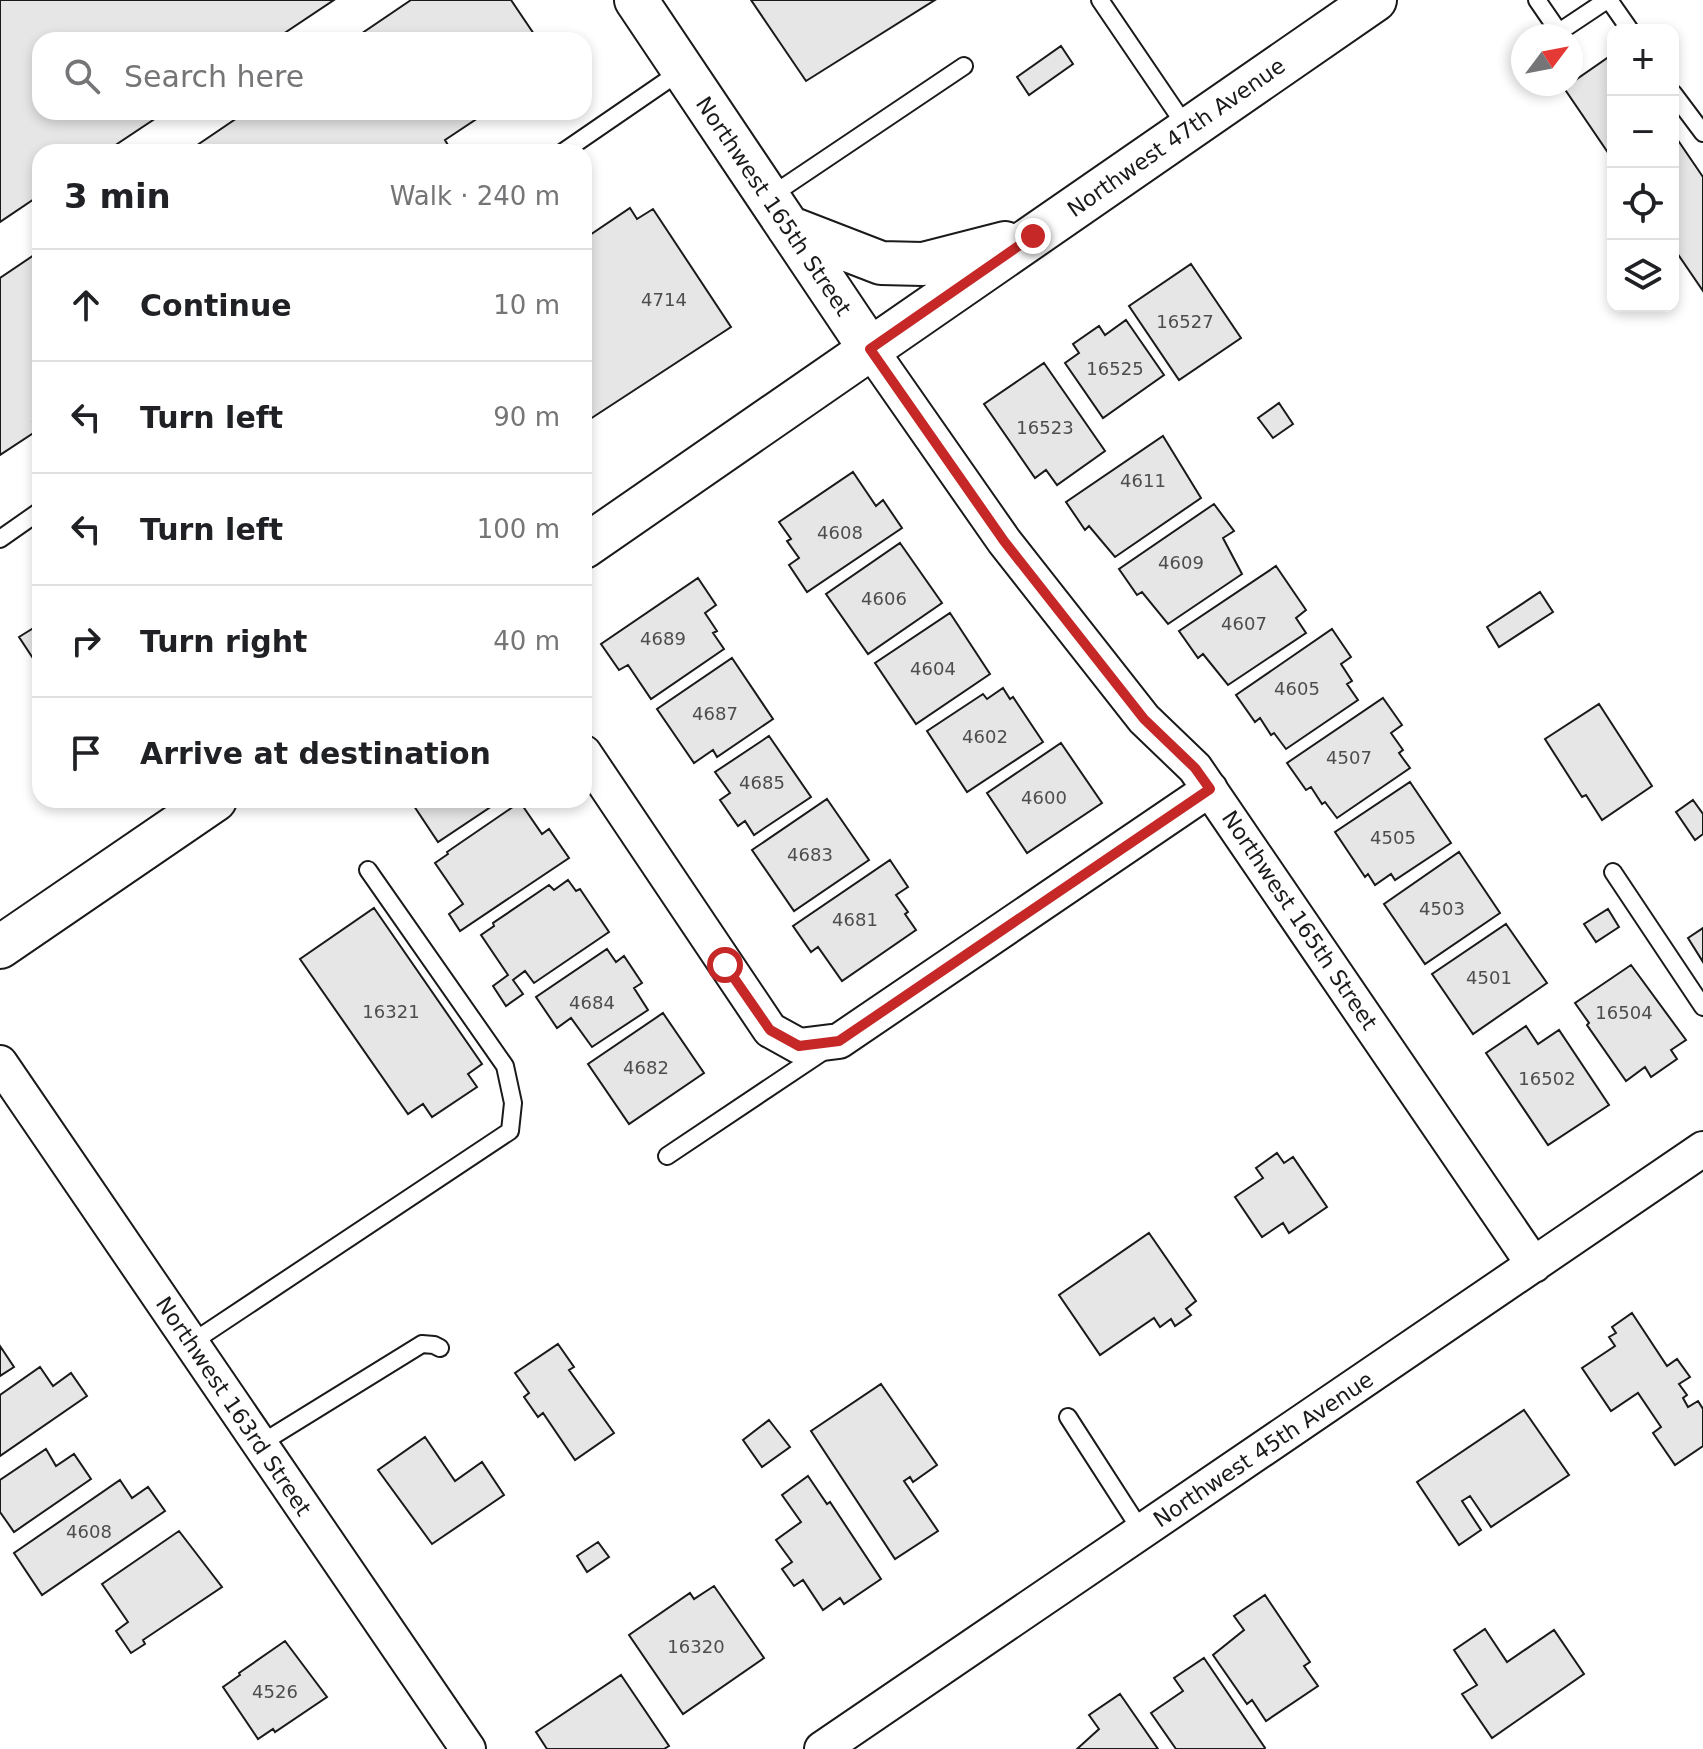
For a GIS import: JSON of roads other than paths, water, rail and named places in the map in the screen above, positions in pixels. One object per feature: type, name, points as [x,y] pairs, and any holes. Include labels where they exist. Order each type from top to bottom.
[{"type":"street","name":"Northwest 165th Street","points":[[636,0],[870,349],[1004,541],[1144,719],[1195,768],[1534,1265]]},
{"type":"street","name":"Northwest 47th Avenue","points":[[592,541],[1375,0]]},
{"type":"street","points":[[778,212],[881,263],[923,264],[1033,236]]},
{"type":"street","points":[[592,765],[770,1030],[799,1046],[839,1041],[1210,789]]},
{"type":"street","points":[[0,947],[203,808]]},
{"type":"street","name":"Northwest 163rd Street","points":[[0,1063],[468,1749]]},
{"type":"street","name":"Northwest 45th Avenue","points":[[822,1749],[1703,1149]]},
{"type":"lane","points":[[1100,0],[1188,129]]},
{"type":"lane","points":[[1537,0],[1559,32],[1608,0],[1626,24]]},
{"type":"lane","points":[[778,212],[964,66]]},
{"type":"lane","points":[[575,144],[683,70]]},
{"type":"lane","points":[[1675,96],[1703,133]]},
{"type":"lane","points":[[0,539],[32,517]]},
{"type":"lane","points":[[191,1343],[510,1131],[513,1103],[505,1066],[368,870]]},
{"type":"lane","points":[[1613,872],[1703,1007]]},
{"type":"lane","points":[[667,1156],[839,1041]]},
{"type":"lane","points":[[260,1444],[422,1344],[440,1348]]},
{"type":"lane","points":[[1068,1417],[1142,1532]]}]
